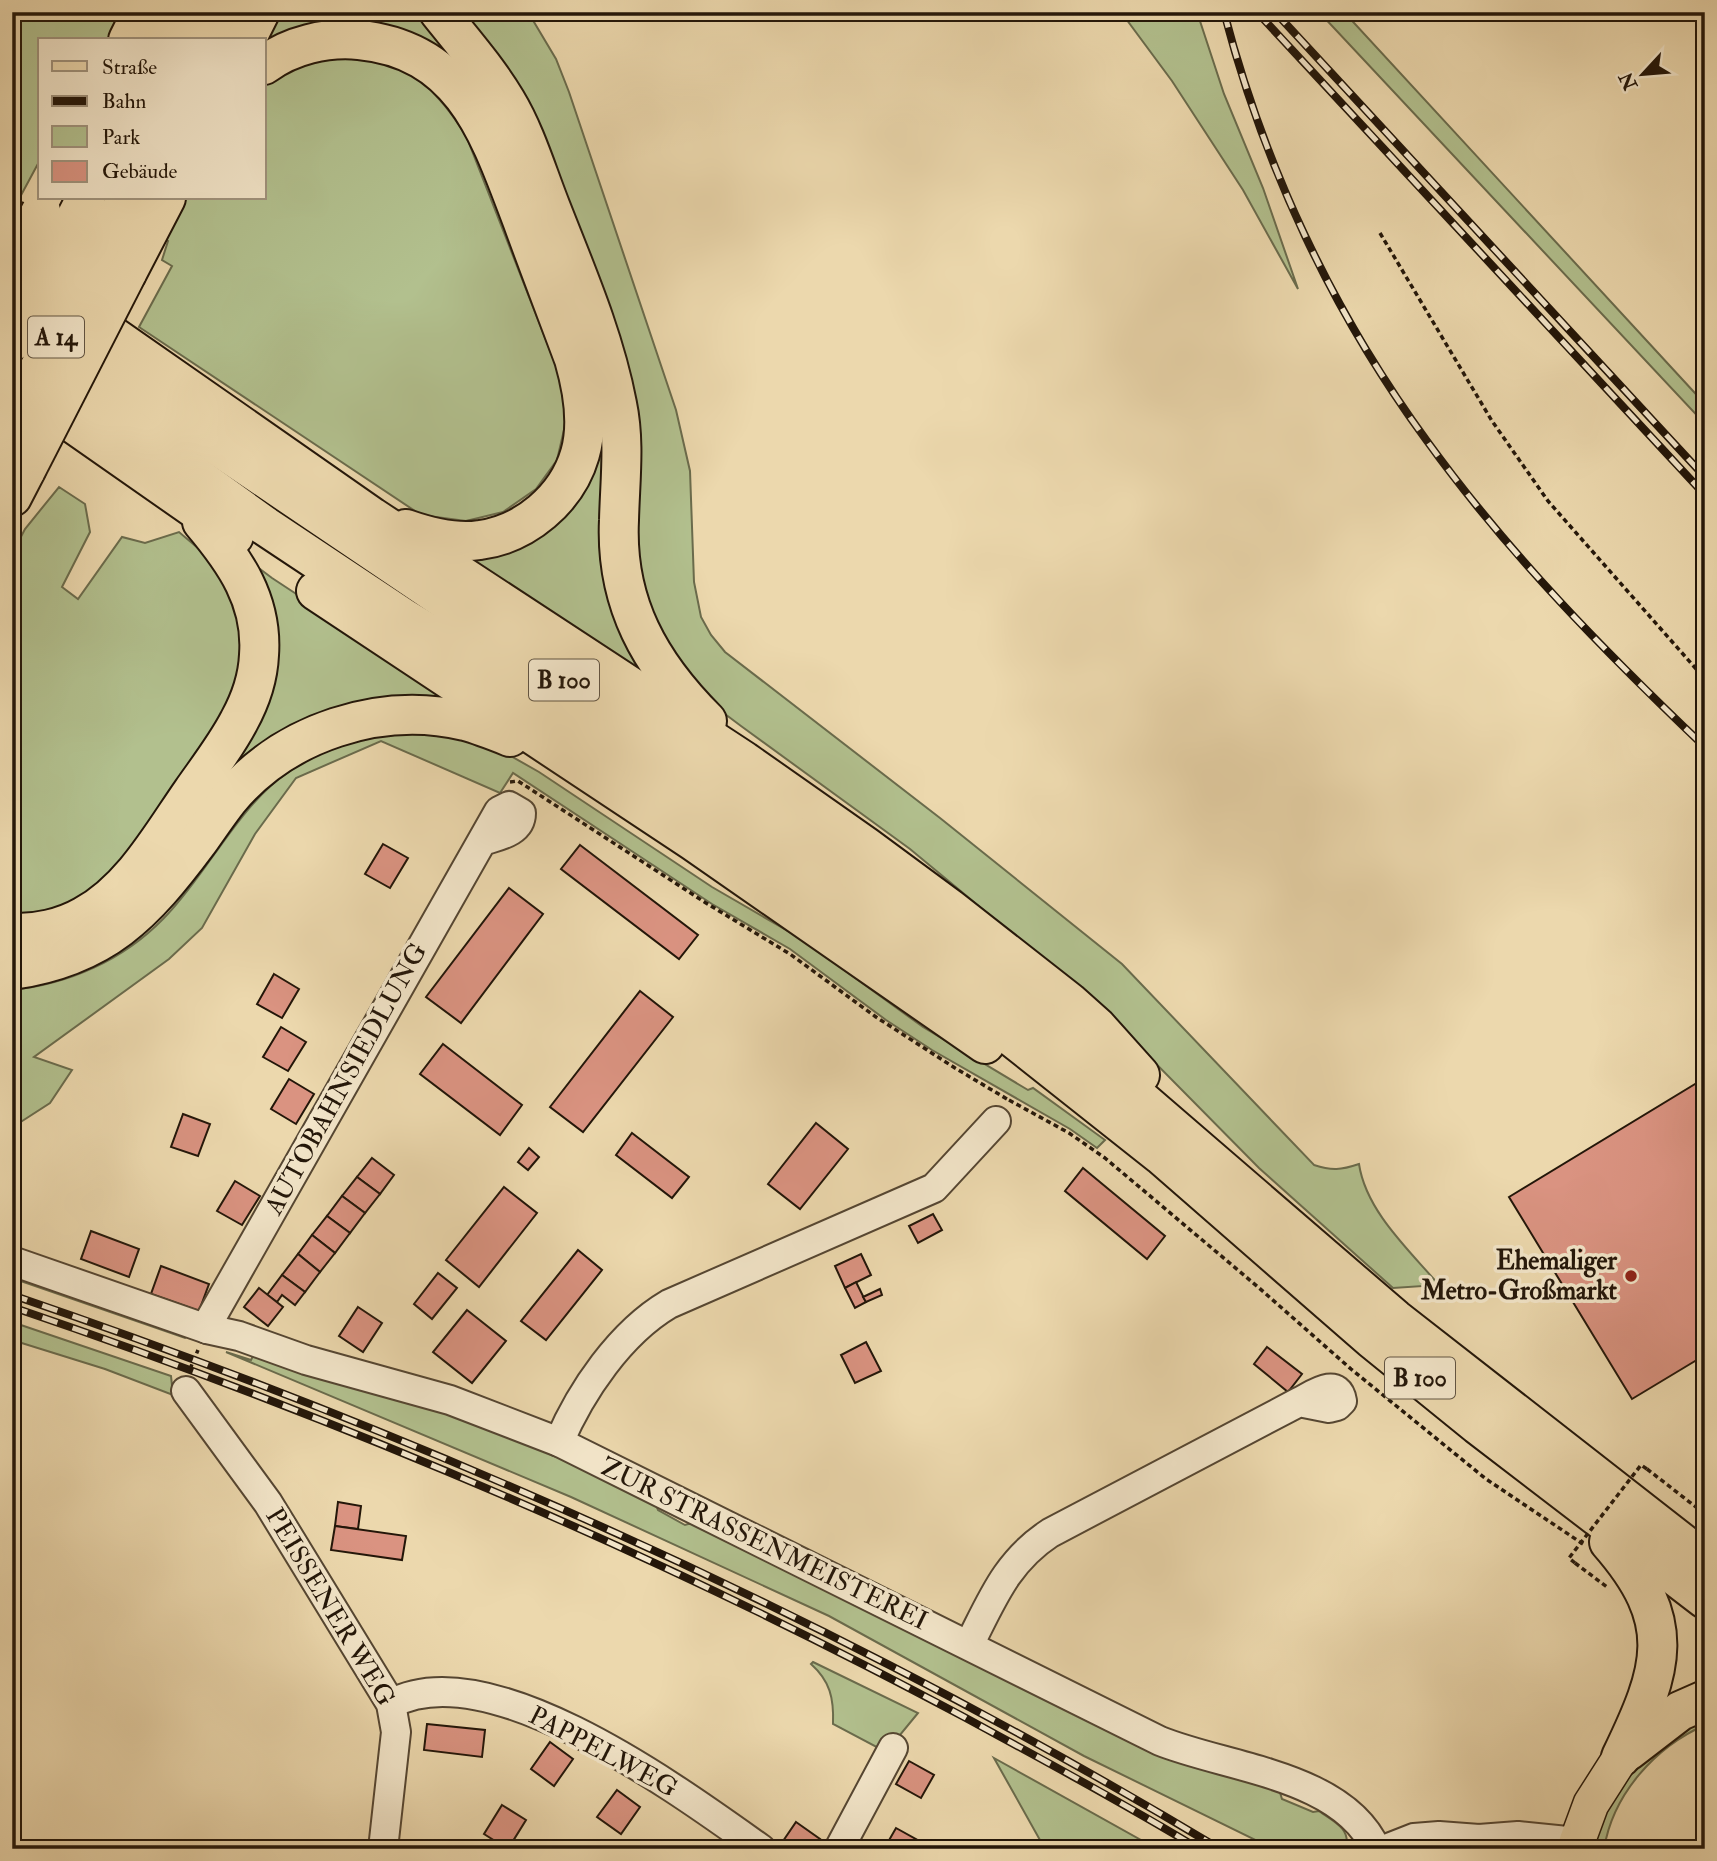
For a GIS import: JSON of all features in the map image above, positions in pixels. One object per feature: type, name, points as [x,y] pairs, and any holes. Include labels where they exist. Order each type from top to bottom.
[{"type":"highway","points":[[129,38],[142,12]]},
{"type":"highway","points":[[168,38],[182,12]]},
{"type":"highway","points":[[209,38],[222,12]]},
{"type":"highway","points":[[247,38],[260,12]]},
{"type":"highway","points":[[439,12],[507,103],[528,149],[603,346],[622,432],[619,561],[625,595],[636,623],[666,675],[744,761]]},
{"type":"highway","points":[[266,64],[276,56],[313,43],[351,40],[390,45],[432,65],[450,80],[468,100],[495,148],[582,384],[584,410],[580,454],[572,474],[550,504],[526,524],[491,538],[458,541],[415,532],[372,517]]},
{"type":"highway","name":"A 14","points":[[12,421],[77,233],[85,200]]},
{"type":"highway","name":"A 14","points":[[12,343],[77,233],[124,200]]},
{"type":"highway","points":[[161,200],[77,233],[12,265],[372,517],[744,761],[949,908],[1097,1027],[1223,1168]]},
{"type":"highway","points":[[19,484],[77,233]]},
{"type":"highway","name":"B 100","points":[[12,302],[114,376],[843,869],[1112,1075],[1395,1319],[1705,1561]]},
{"type":"highway","name":"B 100","points":[[12,343],[265,526],[405,619],[555,710],[806,881],[957,992],[1161,1155],[1372,1339],[1705,1599]]},
{"type":"highway","points":[[12,380],[184,502],[693,841],[1089,1117],[1161,1155]]},
{"type":"highway","points":[[12,933],[43,931],[63,925],[84,916],[117,891],[160,837],[227,742],[249,698],[257,676],[260,653],[255,606],[247,584],[237,568],[184,502]]},
{"type":"highway","points":[[12,970],[49,963],[73,954],[98,944],[123,926],[149,903],[230,799],[250,778],[279,754],[324,731],[348,724],[404,716],[454,720],[501,734],[574,762]]},
{"type":"highway","points":[[1564,1491],[1628,1564],[1647,1596],[1654,1618],[1657,1640],[1653,1680],[1644,1710],[1621,1757]]},
{"type":"highway","points":[[1666,1532],[1705,1552]]},
{"type":"highway","points":[[1621,1757],[1680,1711],[1705,1700]]},
{"type":"main road","points":[[1576,1845],[1591,1804],[1621,1757]]},
{"type":"street","name":"AUTOBAHNSIEDLUNG","points":[[209,1323],[482,841],[516,828],[521,820],[521,814],[509,806],[504,807]]},
{"type":"street","points":[[559,1442],[587,1389],[632,1331],[648,1316],[669,1304],[934,1188],[1002,1110]]},
{"type":"street","name":"ZUR STRASSENMEISTEREI","points":[[12,1261],[209,1323],[306,1360],[450,1400],[559,1442],[1160,1741],[1198,1756],[1266,1773],[1310,1790],[1359,1822],[1376,1849]]},
{"type":"street","name":"PEISSENER WEG","points":[[186,1391],[268,1503],[391,1704],[396,1731],[383,1849]]},
{"type":"street","points":[[969,1645],[1002,1578],[1031,1546],[1050,1533],[1299,1402]]},
{"type":"street","name":"PAPPELWEG","points":[[391,1704],[418,1693],[436,1692],[498,1701],[531,1711],[637,1764],[761,1849]]},
{"type":"street","points":[[843,1847],[893,1748]]},
{"type":"street","points":[[1386,1849],[1401,1842],[1428,1836],[1489,1844],[1518,1836],[1576,1845]]},
{"type":"path","points":[[1380,233],[1492,421],[1548,501],[1705,679]]},
{"type":"path","points":[[504,807],[501,799],[510,782],[518,781],[789,954],[1002,1110],[1069,1133],[1105,1158],[1351,1369],[1486,1479],[1593,1551]]},
{"type":"path","points":[[186,1391],[185,1379],[209,1323]]},
{"type":"path","points":[[1614,1592],[1569,1558],[1640,1465],[1705,1514]]},
{"type":"green space","points":[[12,12],[125,12],[112,38],[38,38],[38,164],[12,212]]},
{"type":"green space","points":[[273,12],[421,12],[474,75],[585,334],[664,691],[434,548],[574,482],[567,323],[422,49],[266,56]]},
{"type":"green space","points":[[452,12],[528,12],[556,59],[676,410],[690,471],[694,582],[701,617],[711,635],[725,652],[940,818],[1122,964],[1314,1165],[1336,1169],[1359,1164],[1363,1181],[1379,1214],[1439,1285],[1393,1288],[1259,1168],[1098,1005],[910,849],[705,699],[686,680],[637,584],[632,446]]},
{"type":"green space","points":[[1121,12],[1197,12],[1224,94],[1263,188],[1298,289],[1243,190],[1172,81]]},
{"type":"green space","points":[[1319,12],[1344,12],[1705,404],[1705,424]]},
{"type":"green space","points":[[391,53],[442,102],[467,138],[558,371],[567,417],[557,460],[536,489],[503,512],[466,521],[421,515],[139,327],[172,266],[162,260],[168,241],[162,238],[181,200],[266,200],[266,73],[293,57]]},
{"type":"green space","points":[[59,487],[85,504],[90,532],[62,587],[78,599],[122,537],[145,543],[179,532],[212,560],[231,589],[243,628],[240,671],[229,705],[121,863],[97,888],[54,913],[12,918],[12,554],[25,529]]},
{"type":"green space","points":[[244,557],[468,707],[424,703],[215,799],[62,934],[242,731]]},
{"type":"green space","points":[[422,732],[462,737],[502,751],[539,772],[712,887],[800,938],[923,1027],[1028,1090],[1033,1088],[1105,1140],[1097,1148],[1070,1129],[932,1050],[886,1020],[790,949],[712,904],[513,773],[500,793],[381,741],[296,778],[255,834],[202,928],[169,959],[34,1057],[72,1070],[50,1103],[16,1125],[12,1124],[12,990],[74,976],[131,947],[170,911],[257,799],[287,773],[318,755],[351,742]]},
{"type":"green space","points":[[12,1265],[189,1335],[185,1338],[12,1278]]},
{"type":"green space","points":[[12,1322],[171,1376],[173,1395],[105,1369],[12,1340]]},
{"type":"green space","points":[[226,1352],[251,1360],[255,1352],[482,1421],[654,1499],[658,1510],[685,1525],[699,1521],[1278,1786],[1282,1799],[1313,1812],[1319,1811],[1339,1826],[1346,1835],[1346,1847],[1274,1849],[1084,1756],[829,1616],[571,1497]]},
{"type":"green space","points":[[813,1662],[918,1713],[886,1752],[833,1724],[830,1691],[823,1677],[811,1664]]},
{"type":"green space","points":[[1705,1706],[1705,1725],[1687,1734],[1653,1759],[1627,1791],[1609,1829],[1604,1849],[1588,1849],[1623,1775]]},
{"type":"green space","points":[[994,1758],[1157,1849],[1045,1849]]},
{"type":"building","points":[[383,844],[408,858],[390,888],[365,874]]},
{"type":"building","points":[[580,845],[698,935],[679,959],[561,869]]},
{"type":"building","points":[[509,888],[543,914],[461,1023],[426,997]]},
{"type":"building","points":[[274,974],[299,989],[282,1018],[257,1004]]},
{"type":"building","points":[[640,991],[673,1017],[583,1132],[550,1107]]},
{"type":"building","points":[[281,1027],[306,1042],[288,1071],[263,1057]]},
{"type":"building","points":[[443,1044],[522,1105],[500,1135],[420,1074]]},
{"type":"building","name":"Ehemaliger Metro-Großmarkt","points":[[1705,1078],[1705,1355],[1632,1399],[1509,1197]]},
{"type":"building","points":[[289,1079],[314,1094],[296,1124],[271,1109]]},
{"type":"building","points":[[183,1114],[210,1124],[198,1156],[171,1147]]},
{"type":"building","points":[[816,1123],[848,1149],[800,1209],[768,1184]]},
{"type":"building","points":[[632,1133],[689,1177],[672,1198],[616,1155]]},
{"type":"building","points":[[529,1148],[539,1157],[528,1170],[518,1162]]},
{"type":"building","points":[[372,1158],[394,1175],[380,1194],[357,1177]]},
{"type":"building","points":[[1083,1168],[1165,1236],[1147,1259],[1065,1191]]},
{"type":"building","points":[[357,1177],[380,1194],[365,1213],[342,1196]]},
{"type":"building","points":[[235,1181],[260,1196],[242,1225],[217,1211]]},
{"type":"building","points":[[504,1187],[537,1213],[479,1287],[446,1260]]},
{"type":"building","points":[[342,1196],[365,1213],[350,1233],[327,1216]]},
{"type":"building","points":[[933,1214],[942,1230],[918,1243],[909,1226]]},
{"type":"building","points":[[327,1216],[350,1233],[335,1253],[312,1235]]},
{"type":"building","points":[[91,1231],[139,1249],[129,1277],[81,1259]]},
{"type":"building","points":[[312,1235],[335,1253],[320,1272],[298,1254]]},
{"type":"building","points":[[578,1250],[602,1270],[546,1340],[521,1321]]},
{"type":"building","points":[[298,1254],[320,1272],[305,1292],[282,1275]]},
{"type":"building","points":[[861,1254],[871,1275],[845,1288],[835,1266]]},
{"type":"building","points":[[161,1266],[209,1284],[199,1311],[151,1294]]},
{"type":"building","points":[[438,1273],[457,1288],[432,1319],[414,1304]]},
{"type":"building","points":[[282,1275],[305,1292],[295,1305],[282,1295],[277,1302],[267,1295]]},
{"type":"building","points":[[856,1282],[866,1302],[855,1308],[845,1288]]},
{"type":"building","points":[[259,1288],[283,1307],[268,1326],[244,1307]]},
{"type":"building","points":[[880,1289],[882,1295],[866,1302],[863,1297]]},
{"type":"building","points":[[358,1307],[382,1323],[363,1352],[339,1336]]},
{"type":"building","points":[[467,1310],[506,1341],[472,1383],[433,1352]]},
{"type":"building","points":[[866,1342],[881,1371],[855,1383],[841,1355]]},
{"type":"building","points":[[1267,1347],[1302,1374],[1288,1392],[1254,1364]]},
{"type":"building","points":[[338,1502],[361,1506],[358,1529],[335,1526]]},
{"type":"building","points":[[335,1526],[406,1536],[402,1560],[331,1550]]},
{"type":"building","points":[[427,1724],[485,1730],[482,1757],[424,1750]]},
{"type":"building","points":[[550,1742],[573,1759],[554,1786],[531,1769]]},
{"type":"building","points":[[909,1761],[934,1775],[921,1798],[896,1784]]},
{"type":"building","points":[[617,1790],[640,1807],[621,1834],[597,1817]]},
{"type":"building","points":[[502,1805],[526,1820],[508,1849],[484,1834]]},
{"type":"building","points":[[796,1822],[820,1839],[812,1849],[787,1849],[781,1844]]},
{"type":"building","points":[[896,1828],[921,1842],[917,1849],[884,1849]]},
{"type":"building","points":[[921,1842],[933,1849],[917,1849]]},
{"type":"railway","points":[[1224,12],[1259,126],[1305,236],[1361,342],[1393,392],[1458,482],[1524,562],[1594,638],[1705,747]]},
{"type":"railway","points":[[1257,12],[1705,495]]},
{"type":"railway","points":[[1275,12],[1705,477]]},
{"type":"railway","points":[[12,1295],[169,1350],[324,1410],[631,1540],[930,1686],[1076,1765],[1220,1849]]},
{"type":"railway","points":[[12,1307],[256,1395],[497,1492],[615,1545],[849,1657],[1112,1798],[1199,1849]]},
{"type":"place","name":"Ehemaliger Metro-Großmarkt","points":[[1631,1276]]}]
